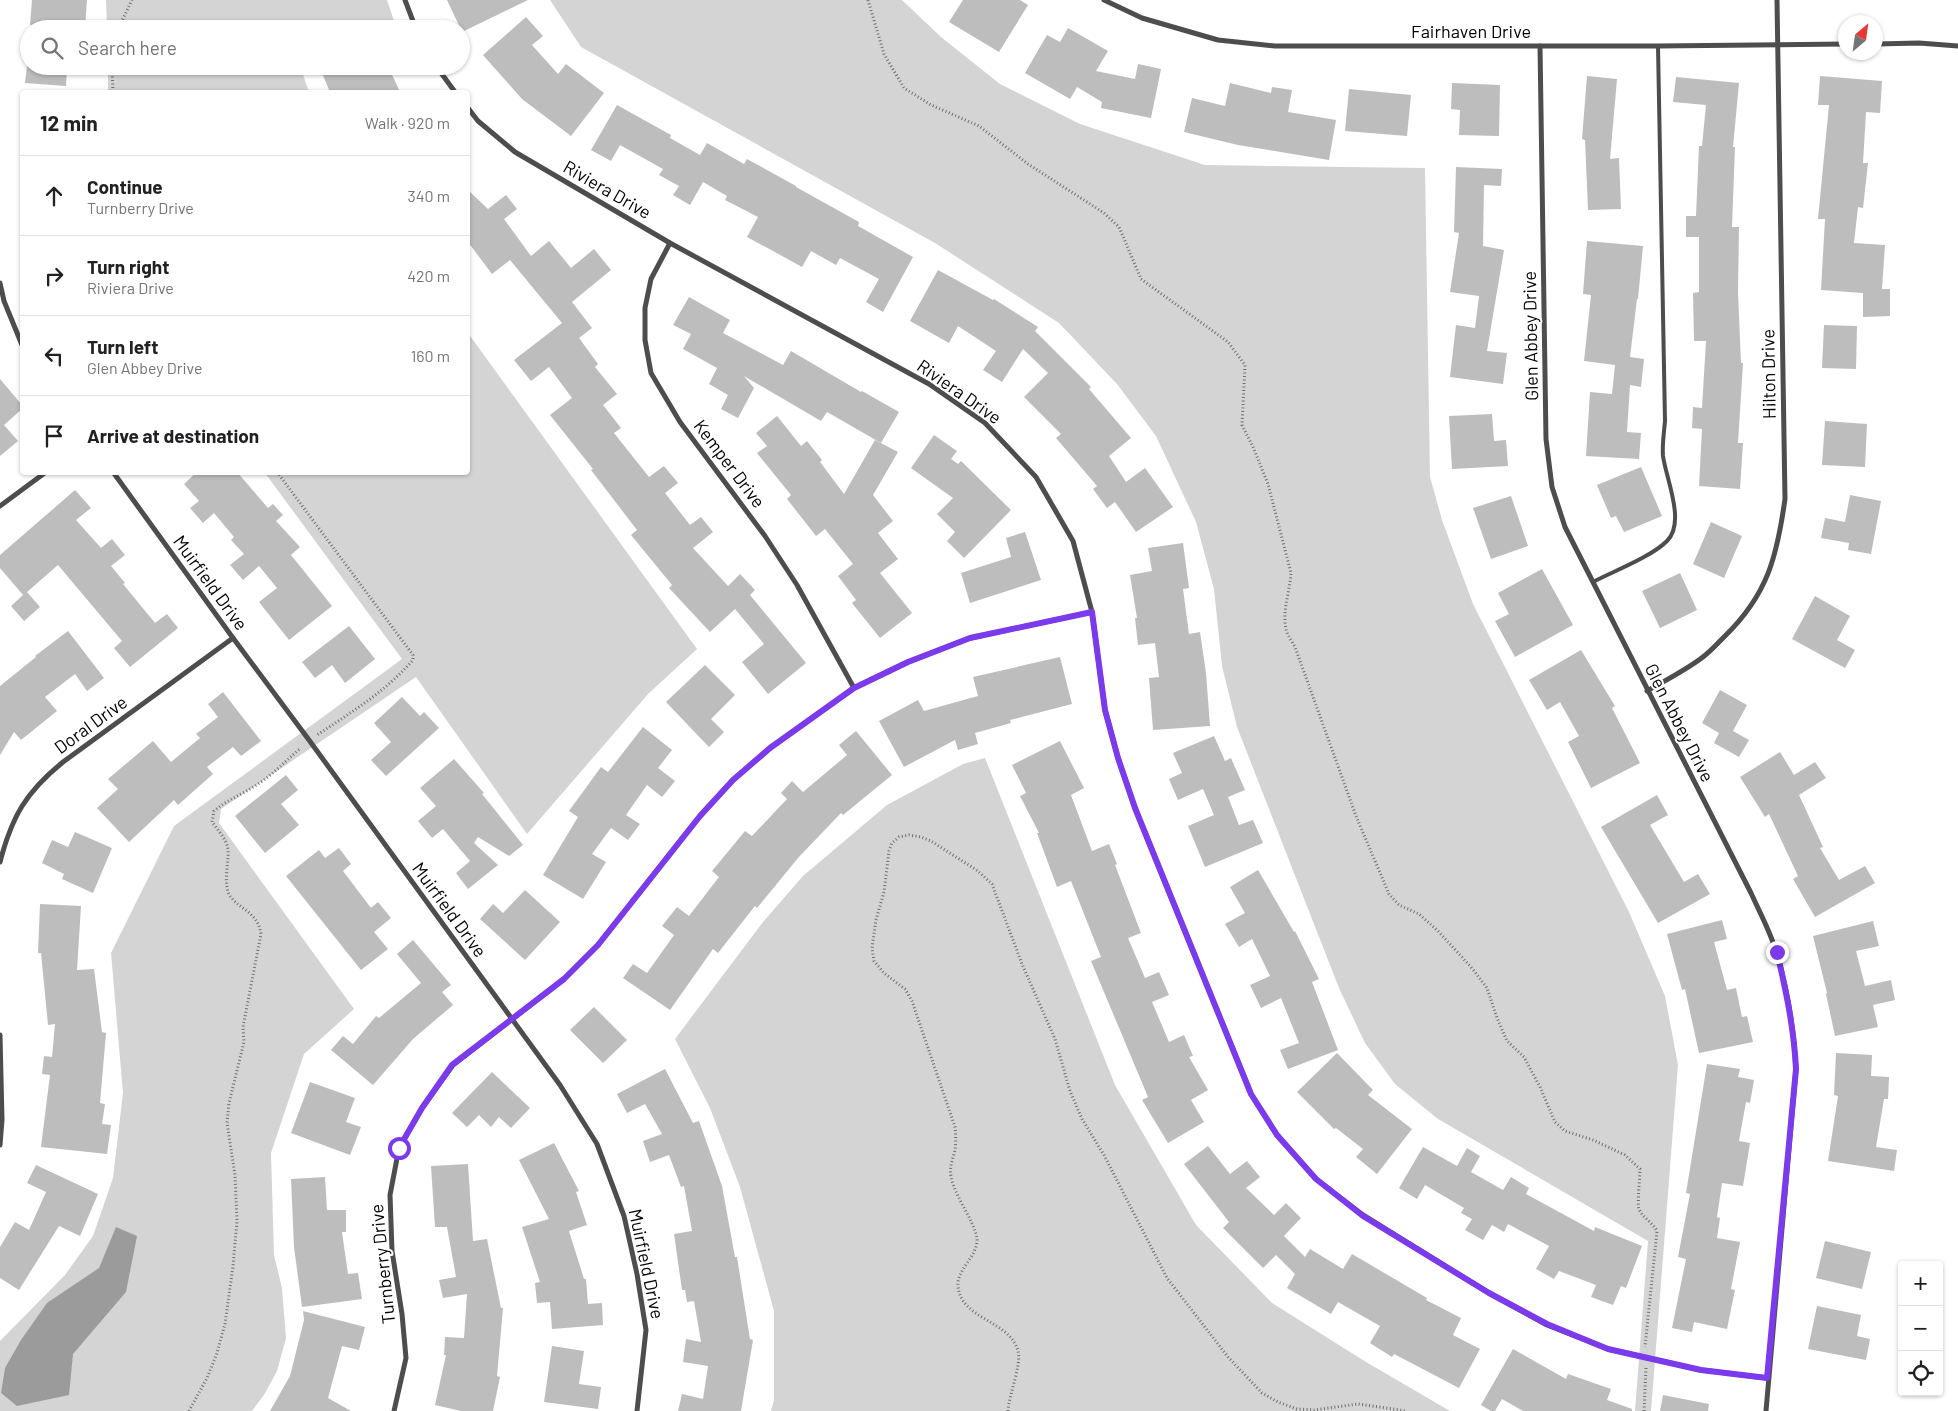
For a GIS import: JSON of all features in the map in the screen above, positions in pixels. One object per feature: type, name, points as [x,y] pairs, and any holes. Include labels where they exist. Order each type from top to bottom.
[{"type":"street","points":[[404,0],[412,20]]},
{"type":"street","name":"Fairhaven Drive","points":[[1104,0],[1142,18],[1218,40],[1275,46],[1838,44]]},
{"type":"street","name":"Hilton Drive","points":[[1647,691],[1704,656],[1735,626],[1758,597],[1771,566],[1779,538],[1784,499],[1777,0]]},
{"type":"street","points":[[1883,44],[1919,43],[1958,46]]},
{"type":"street","name":"Glen Abbey Drive","points":[[1540,46],[1546,439],[1552,487],[1565,527],[1751,893],[1777,952],[1794,1033],[1796,1069],[1767,1378],[1766,1411]]},
{"type":"street","points":[[443,75],[454,90]]},
{"type":"street","name":"Riviera Drive","points":[[470,111],[478,121],[515,152],[670,243],[929,384],[986,423],[1036,477],[1073,541],[1092,612],[1105,710],[1118,758],[1135,808],[1251,1094],[1277,1135],[1316,1179],[1363,1216],[1489,1293],[1547,1324],[1608,1349],[1645,1359],[1701,1370],[1767,1378]]},
{"type":"street","name":"Kemper Drive","points":[[670,243],[651,279],[645,308],[645,340],[652,373],[680,422],[765,536],[797,584],[854,688]]},
{"type":"street","points":[[0,283],[4,302],[20,341]]},
{"type":"street","points":[[0,506],[42,475]]},
{"type":"street","name":"Muirfield Drive","points":[[115,475],[560,1084],[597,1144],[624,1216],[637,1274],[646,1330],[637,1411]]},
{"type":"street","name":"Turnberry Drive","points":[[394,1411],[406,1358],[402,1314],[392,1251],[390,1196],[399,1148],[422,1108],[452,1065],[564,979],[598,945],[700,816],[733,780],[770,748],[854,688],[908,662],[970,638],[1092,612]]},
{"type":"street","name":"Doral Drive","points":[[0,862],[14,820],[26,799],[42,779],[233,638]]},
{"type":"street","points":[[0,1035],[2,1120],[0,1145]]},
{"type":"lane","points":[[1593,582],[1657,550],[1668,541],[1674,532],[1673,503],[1663,455],[1665,422],[1658,46]]},
{"type":"path","points":[[122,20],[132,0]]},
{"type":"path","points":[[868,0],[884,54],[904,88],[931,105],[979,126],[1028,164],[1104,213],[1118,228],[1141,279],[1228,342],[1245,365],[1242,425],[1268,484],[1291,573],[1286,606],[1286,629],[1295,647],[1356,816],[1389,894],[1399,905],[1419,914],[1438,931],[1471,967],[1487,988],[1507,1041],[1524,1057],[1540,1087],[1555,1122],[1565,1131],[1593,1140],[1625,1155],[1640,1169],[1638,1208],[1657,1230],[1645,1343],[1644,1411]]},
{"type":"path","points":[[112,75],[113,90]]},
{"type":"path","points":[[189,1411],[214,1361],[225,1324],[237,1221],[235,1175],[227,1123],[231,1095],[244,1042],[243,1027],[261,934],[260,926],[253,916],[229,894],[226,879],[228,847],[212,822],[214,812],[225,802],[257,784],[280,768],[309,740],[388,686],[413,660],[413,655],[279,475]]},
{"type":"path","points":[[1008,1411],[1009,1396],[1018,1365],[1019,1352],[1013,1339],[1001,1328],[968,1306],[961,1296],[958,1285],[960,1274],[973,1252],[977,1240],[951,1177],[950,1165],[956,1139],[955,1128],[912,1001],[905,989],[884,973],[874,961],[872,948],[884,892],[888,852],[892,843],[899,837],[909,835],[932,841],[978,871],[992,884],[1022,964],[1055,1039],[1070,1091],[1082,1118],[1104,1155],[1167,1278],[1228,1357],[1262,1393],[1278,1402],[1297,1409],[1314,1410],[1358,1404],[1407,1411]]},
{"type":"shaded area","points":[[106,0],[387,0],[394,20],[107,20]]},
{"type":"shaded area","points":[[550,0],[902,0],[941,37],[1000,84],[1080,124],[1205,165],[1425,168],[1430,477],[1442,520],[1473,604],[1629,912],[1665,996],[1678,1065],[1651,1411],[1635,1411],[1648,1241],[1438,1119],[1395,1084],[1365,1043],[1339,988],[1237,727],[1222,666],[1214,589],[1196,522],[1156,436],[1117,384],[1059,323],[935,243],[581,47]]},
{"type":"shaded area","points":[[108,75],[303,75],[308,90],[108,90]]},
{"type":"shaded area","points":[[470,336],[697,649],[648,694],[527,834],[416,677],[221,809],[219,823],[354,1009],[304,1054],[271,1153],[274,1255],[282,1288],[286,1338],[277,1371],[264,1395],[252,1411],[0,1411],[0,1341],[65,1275],[93,1236],[113,1178],[123,1093],[111,953],[174,826],[402,659],[266,475],[470,475]]},
{"type":"shaded area","points":[[985,758],[1115,1085],[1196,1225],[1272,1303],[1366,1362],[1450,1411],[771,1411],[774,1400],[774,1311],[740,1187],[710,1108],[675,1039],[763,922],[803,876],[887,805],[963,764]]},
{"type":"shaded area","points":[[116,1227],[137,1236],[126,1292],[73,1354],[69,1395],[17,1406],[1,1393],[5,1368],[21,1340],[47,1303],[99,1268]]},
{"type":"building","points":[[32,0],[87,0],[86,20],[30,20]]},
{"type":"building","points":[[447,0],[528,0],[470,28],[470,20],[456,20]]},
{"type":"building","points":[[963,0],[1020,0],[1028,5],[999,52],[949,22]]},
{"type":"building","points":[[526,17],[543,36],[532,45],[558,74],[566,64],[604,93],[571,136],[522,99],[483,55]]},
{"type":"building","points":[[1068,28],[1108,51],[1096,71],[1135,79],[1138,64],[1161,69],[1151,118],[1101,108],[1102,102],[1077,87],[1070,99],[1025,73],[1047,35],[1060,42]]},
{"type":"building","points":[[26,75],[67,75],[66,86],[25,83]]},
{"type":"building","points":[[323,75],[392,75],[399,90],[329,90]]},
{"type":"building","points":[[1587,76],[1617,79],[1610,159],[1619,158],[1621,209],[1588,210],[1585,140],[1582,139]]},
{"type":"building","points":[[1820,76],[1882,81],[1880,113],[1866,112],[1863,163],[1868,163],[1863,208],[1858,207],[1854,243],[1885,245],[1882,289],[1890,289],[1890,316],[1863,317],[1863,293],[1821,290],[1825,219],[1818,219],[1829,105],[1818,105]]},
{"type":"building","points":[[1676,77],[1739,83],[1733,147],[1735,147],[1732,227],[1739,227],[1738,292],[1741,363],[1743,363],[1738,443],[1743,443],[1740,489],[1699,486],[1702,429],[1692,428],[1693,407],[1702,408],[1706,341],[1694,341],[1693,293],[1699,292],[1699,237],[1686,237],[1686,216],[1696,216],[1699,146],[1702,146],[1706,105],[1673,102]]},
{"type":"building","points":[[1230,83],[1271,93],[1272,87],[1292,90],[1288,112],[1336,120],[1329,160],[1238,145],[1184,132],[1192,98],[1225,106]]},
{"type":"building","points":[[1452,83],[1500,85],[1499,136],[1459,135],[1460,110],[1451,109]]},
{"type":"building","points":[[1349,89],[1411,95],[1407,136],[1345,131]]},
{"type":"building","points":[[617,105],[671,135],[670,138],[700,155],[707,143],[744,164],[747,159],[859,222],[858,226],[913,257],[883,312],[866,302],[879,279],[840,258],[836,265],[811,251],[802,267],[747,237],[758,217],[725,200],[727,196],[703,182],[690,205],[673,195],[679,186],[659,175],[663,169],[620,145],[611,161],[591,150]]},
{"type":"building","points":[[1456,167],[1502,169],[1501,186],[1484,185],[1483,246],[1504,250],[1487,351],[1507,353],[1503,384],[1450,377],[1456,325],[1475,328],[1479,296],[1450,292],[1459,233],[1454,232]]},
{"type":"building","points":[[470,192],[488,209],[506,195],[517,209],[504,219],[531,256],[549,241],[571,268],[594,249],[611,270],[572,302],[592,328],[579,338],[598,364],[595,367],[617,394],[603,405],[621,428],[614,433],[649,477],[664,466],[678,483],[665,493],[690,525],[701,517],[713,532],[693,548],[728,586],[740,574],[755,590],[750,595],[806,663],[768,694],[742,662],[764,644],[735,609],[710,632],[669,588],[672,585],[631,535],[637,530],[591,470],[593,469],[550,415],[572,398],[549,367],[531,381],[514,360],[562,323],[510,260],[492,274],[470,245]]},
{"type":"building","points":[[1587,241],[1643,246],[1630,357],[1644,359],[1641,387],[1630,385],[1627,432],[1641,433],[1639,459],[1586,456],[1590,392],[1612,394],[1615,365],[1584,361],[1591,295],[1583,294]]},
{"type":"building","points":[[938,270],[994,299],[1038,327],[1035,331],[1091,387],[1089,389],[1131,438],[1109,456],[1126,482],[1145,468],[1173,507],[1136,532],[1115,502],[1107,508],[1093,489],[1097,486],[1056,438],[1061,434],[1024,397],[1048,373],[1023,349],[1002,382],[983,370],[996,351],[958,326],[949,343],[910,321]]},
{"type":"building","points":[[689,297],[730,320],[723,333],[783,365],[791,351],[899,412],[881,443],[827,412],[821,421],[744,376],[754,388],[738,418],[721,409],[728,395],[709,384],[717,368],[683,349],[691,334],[673,325]]},
{"type":"building","points":[[1824,325],[1857,326],[1856,369],[1822,368]]},
{"type":"building","points":[[0,379],[20,403],[20,411],[4,425],[18,441],[0,456]]},
{"type":"building","points":[[1492,414],[1494,441],[1506,440],[1508,466],[1452,469],[1449,416]]},
{"type":"building","points":[[777,416],[801,446],[807,441],[844,494],[875,440],[898,452],[873,495],[893,521],[878,533],[898,559],[880,573],[912,613],[880,638],[852,603],[856,600],[838,576],[853,564],[825,529],[816,536],[787,499],[791,495],[757,453],[767,446],[756,433]]},
{"type":"building","points":[[1825,421],[1867,424],[1865,467],[1822,465]]},
{"type":"building","points":[[934,435],[957,451],[951,459],[958,464],[961,461],[1011,510],[964,558],[947,541],[955,532],[937,514],[953,498],[911,468]]},
{"type":"building","points":[[1641,467],[1662,516],[1624,532],[1616,516],[1611,518],[1597,485]]},
{"type":"building","points":[[194,475],[240,475],[268,508],[273,504],[283,515],[276,521],[300,547],[291,555],[332,606],[289,640],[259,602],[277,588],[259,566],[243,580],[230,565],[244,554],[231,540],[234,537],[214,513],[203,523],[190,508],[199,501],[184,484]]},
{"type":"building","points":[[75,490],[91,508],[76,520],[101,548],[112,539],[125,555],[111,566],[125,583],[123,584],[155,623],[167,614],[178,628],[130,667],[114,648],[122,641],[58,565],[27,592],[40,607],[24,621],[11,606],[23,595],[0,568],[0,555]]},
{"type":"building","points":[[1850,495],[1881,501],[1871,554],[1848,550],[1849,543],[1821,538],[1825,518],[1845,522]]},
{"type":"building","points":[[1511,496],[1528,546],[1491,559],[1473,508]]},
{"type":"building","points":[[1711,522],[1742,536],[1724,578],[1693,564]]},
{"type":"building","points":[[1025,532],[1041,580],[970,603],[961,573],[1011,557],[1006,538]]},
{"type":"building","points":[[1183,543],[1189,588],[1183,589],[1189,634],[1200,632],[1206,673],[1210,726],[1153,730],[1149,678],[1159,677],[1155,643],[1138,645],[1135,618],[1137,618],[1130,575],[1152,571],[1148,548]]},
{"type":"building","points":[[1542,569],[1573,625],[1515,657],[1495,621],[1509,614],[1498,593]]},
{"type":"building","points":[[1680,573],[1697,610],[1660,628],[1642,591]]},
{"type":"building","points":[[1815,596],[1850,616],[1837,640],[1855,650],[1845,668],[1792,639]]},
{"type":"building","points":[[349,626],[375,659],[345,683],[332,665],[315,678],[302,662]]},
{"type":"building","points":[[68,631],[104,678],[87,691],[75,674],[45,697],[57,711],[21,740],[14,732],[0,755],[0,686]]},
{"type":"building","points":[[1581,650],[1615,706],[1612,708],[1640,763],[1591,788],[1568,742],[1579,736],[1560,702],[1547,710],[1529,680]]},
{"type":"building","points":[[1060,657],[1072,704],[1010,720],[1011,723],[975,733],[978,744],[958,750],[955,740],[904,767],[879,721],[918,700],[924,711],[978,696],[973,677]]},
{"type":"building","points":[[705,665],[735,695],[711,719],[724,732],[709,747],[666,702]]},
{"type":"building","points":[[1720,690],[1747,705],[1733,731],[1749,740],[1739,757],[1714,743],[1719,733],[1702,723]]},
{"type":"building","points":[[223,692],[261,741],[241,756],[233,747],[207,767],[213,774],[178,805],[174,800],[129,842],[97,808],[118,789],[108,779],[153,741],[171,762],[200,738],[196,734],[218,717],[208,704]]},
{"type":"building","points":[[402,697],[420,716],[424,712],[439,728],[386,776],[371,760],[391,742],[374,723]]},
{"type":"building","points":[[643,727],[672,750],[658,768],[675,781],[662,797],[647,785],[626,815],[640,824],[628,840],[611,828],[592,854],[606,862],[583,899],[543,875],[578,817],[569,811],[601,767],[608,772]]},
{"type":"building","points":[[856,731],[892,775],[843,815],[841,813],[798,858],[757,908],[755,906],[718,953],[713,949],[670,1010],[623,978],[633,964],[647,973],[674,935],[662,926],[677,907],[689,916],[719,877],[712,871],[745,831],[752,836],[787,799],[781,793],[792,781],[803,792],[847,755],[839,745]]},
{"type":"building","points":[[1214,736],[1225,761],[1231,758],[1245,790],[1228,797],[1239,825],[1253,820],[1263,843],[1205,867],[1188,826],[1214,815],[1203,789],[1178,800],[1169,779],[1182,773],[1173,753]]},
{"type":"building","points":[[1060,741],[1084,788],[1071,795],[1092,851],[1109,844],[1117,864],[1115,865],[1141,933],[1128,938],[1145,978],[1159,972],[1169,995],[1152,1002],[1169,1042],[1184,1035],[1193,1056],[1189,1057],[1208,1090],[1191,1100],[1204,1122],[1168,1143],[1142,1100],[1148,1097],[1091,961],[1101,957],[1071,881],[1057,887],[1037,833],[1039,833],[1020,796],[1026,793],[1012,765]]},
{"type":"building","points":[[1780,752],[1794,775],[1815,762],[1826,778],[1799,795],[1823,847],[1820,848],[1839,880],[1865,866],[1875,883],[1815,917],[1793,879],[1798,876],[1769,814],[1765,817],[1740,777]]},
{"type":"building","points":[[454,759],[484,793],[482,794],[523,845],[509,856],[478,837],[474,843],[498,865],[468,889],[456,873],[470,861],[443,829],[432,838],[418,821],[436,806],[420,788]]},
{"type":"building","points":[[286,775],[298,790],[281,804],[299,825],[265,853],[235,816]]},
{"type":"building","points":[[1657,795],[1668,815],[1650,825],[1684,882],[1698,874],[1710,894],[1658,923],[1601,827]]},
{"type":"building","points":[[75,832],[112,848],[93,893],[62,879],[64,874],[42,863],[52,840],[68,847]]},
{"type":"building","points":[[339,848],[351,864],[343,871],[371,908],[378,902],[391,918],[374,932],[388,949],[361,970],[286,876],[319,850],[325,858]]},
{"type":"building","points":[[1258,870],[1295,931],[1319,979],[1312,982],[1338,1050],[1288,1069],[1280,1050],[1299,1043],[1281,998],[1261,1008],[1250,985],[1270,976],[1252,939],[1239,947],[1225,924],[1245,913],[1230,887]]},
{"type":"building","points":[[525,890],[560,922],[525,960],[480,919],[493,904],[503,913]]},
{"type":"building","points":[[40,904],[81,906],[77,970],[94,969],[102,1032],[106,1033],[100,1103],[105,1104],[102,1124],[111,1125],[107,1154],[41,1147],[50,1075],[42,1074],[44,1056],[52,1057],[55,1024],[48,1025],[41,953],[38,953]]},
{"type":"building","points":[[1722,920],[1727,939],[1714,942],[1727,990],[1736,988],[1742,1017],[1747,1016],[1753,1042],[1699,1053],[1685,989],[1682,990],[1667,934]]},
{"type":"building","points":[[1873,921],[1879,946],[1856,951],[1865,986],[1891,980],[1895,1000],[1873,1005],[1878,1027],[1835,1036],[1813,936]]},
{"type":"building","points":[[413,940],[451,985],[442,992],[453,1005],[413,1039],[373,1085],[331,1050],[343,1036],[353,1044],[376,1016],[379,1018],[421,983],[397,954]]},
{"type":"building","points":[[594,1007],[627,1040],[603,1063],[570,1030]]},
{"type":"building","points":[[1337,1053],[1373,1090],[1368,1095],[1412,1129],[1377,1174],[1356,1157],[1363,1149],[1336,1128],[1334,1129],[1297,1092]]},
{"type":"building","points":[[1836,1053],[1872,1055],[1871,1076],[1889,1077],[1888,1099],[1884,1099],[1876,1147],[1897,1150],[1894,1171],[1828,1161],[1838,1096],[1834,1095]]},
{"type":"building","points":[[1707,1064],[1740,1069],[1738,1077],[1754,1080],[1750,1103],[1746,1102],[1739,1141],[1750,1143],[1743,1186],[1722,1183],[1717,1217],[1720,1218],[1717,1238],[1740,1242],[1731,1289],[1735,1290],[1727,1329],[1694,1322],[1692,1332],[1672,1328],[1686,1259],[1678,1257],[1690,1194],[1686,1193]]},
{"type":"building","points":[[665,1069],[693,1123],[699,1121],[722,1186],[735,1257],[737,1257],[750,1339],[753,1340],[741,1411],[678,1411],[682,1394],[703,1399],[708,1366],[683,1362],[686,1339],[701,1342],[694,1301],[687,1302],[685,1290],[682,1290],[674,1234],[692,1231],[684,1186],[681,1187],[669,1155],[650,1162],[643,1141],[662,1134],[645,1104],[627,1113],[617,1094]]},
{"type":"building","points":[[492,1072],[530,1108],[511,1128],[499,1117],[491,1127],[479,1115],[467,1127],[452,1113]]},
{"type":"building","points":[[310,1082],[355,1098],[346,1122],[361,1127],[350,1155],[291,1133]]},
{"type":"building","points":[[554,1143],[579,1191],[576,1192],[587,1225],[569,1231],[584,1279],[586,1279],[588,1304],[602,1303],[603,1325],[552,1329],[550,1302],[537,1303],[535,1283],[540,1282],[522,1227],[549,1219],[519,1160]]},
{"type":"building","points":[[1208,1146],[1230,1174],[1247,1161],[1260,1177],[1246,1188],[1274,1215],[1286,1203],[1301,1218],[1284,1236],[1305,1257],[1310,1249],[1343,1269],[1352,1254],[1427,1298],[1426,1300],[1461,1318],[1453,1335],[1480,1349],[1459,1388],[1394,1354],[1392,1357],[1370,1343],[1380,1326],[1338,1302],[1331,1314],[1287,1288],[1295,1274],[1276,1255],[1263,1268],[1223,1228],[1229,1222],[1184,1164]]},
{"type":"building","points":[[1423,1147],[1457,1166],[1467,1148],[1480,1156],[1471,1172],[1503,1190],[1511,1177],[1529,1188],[1526,1194],[1594,1231],[1595,1227],[1642,1246],[1626,1288],[1621,1286],[1613,1305],[1591,1297],[1596,1285],[1559,1271],[1554,1279],[1536,1269],[1549,1246],[1508,1224],[1504,1232],[1492,1225],[1483,1240],[1465,1230],[1472,1219],[1461,1213],[1464,1208],[1425,1185],[1417,1199],[1399,1188]]},
{"type":"building","points":[[468,1164],[473,1241],[487,1239],[501,1308],[503,1308],[497,1376],[500,1377],[493,1411],[461,1411],[435,1405],[446,1355],[444,1355],[445,1337],[464,1338],[467,1294],[443,1298],[439,1280],[456,1277],[447,1227],[435,1227],[431,1166]]},
{"type":"building","points":[[36,1165],[98,1194],[80,1236],[59,1226],[19,1290],[0,1278],[0,1247],[15,1222],[29,1230],[46,1192],[27,1183]]},
{"type":"building","points":[[325,1177],[327,1210],[346,1210],[346,1232],[342,1232],[348,1274],[358,1273],[362,1299],[302,1307],[294,1247],[291,1179]]},
{"type":"building","points":[[1825,1241],[1871,1252],[1862,1289],[1816,1278]]},
{"type":"building","points":[[1817,1306],[1861,1315],[1857,1336],[1870,1339],[1866,1360],[1808,1349]]},
{"type":"building","points":[[303,1311],[365,1327],[359,1350],[342,1346],[328,1398],[351,1411],[270,1411],[290,1376],[304,1320]]},
{"type":"building","points":[[552,1346],[584,1351],[579,1384],[601,1387],[598,1409],[544,1402]]},
{"type":"building","points":[[1513,1349],[1566,1379],[1568,1374],[1611,1389],[1607,1400],[1632,1409],[1632,1411],[1523,1411],[1502,1399],[1495,1411],[1491,1411],[1481,1405]]},
{"type":"building","points":[[1663,1395],[1709,1404],[1708,1411],[1660,1411]]},
{"type":"route","points":[[399,1148],[422,1108],[452,1065],[564,979],[598,945],[700,816],[733,780],[770,748],[854,688],[908,662],[970,638],[1092,612],[1105,710],[1118,758],[1135,808],[1251,1094],[1277,1135],[1316,1179],[1363,1216],[1489,1293],[1547,1324],[1608,1349],[1645,1359],[1701,1370],[1767,1378],[1796,1069],[1794,1033],[1789,1002],[1777,952]]}]
